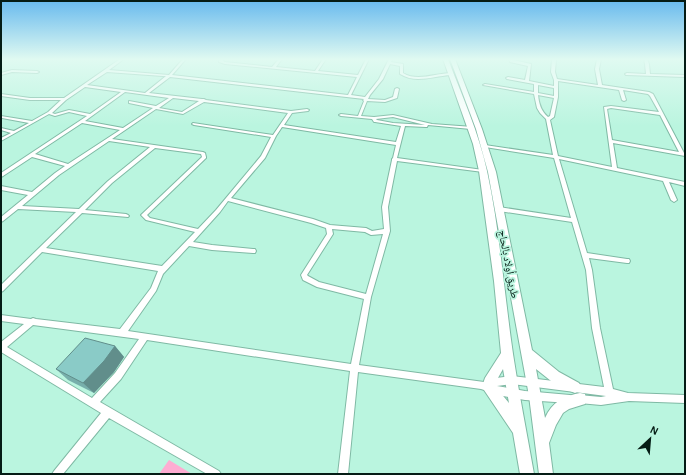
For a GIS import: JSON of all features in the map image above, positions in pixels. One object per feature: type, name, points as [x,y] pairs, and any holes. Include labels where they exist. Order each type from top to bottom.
[{"type":"main road","name":"طريق أولاد بالحاج","points":[[454,81],[471,128],[483,171],[499,281],[507,355],[527,474]]},
{"type":"main road","name":"طريق أولاد بالحاج","points":[[461,81],[485,146],[492,172],[535,396],[546,474]]},
{"type":"main road","points":[[526,352],[553,377],[577,393],[570,400],[559,406],[542,442]]},
{"type":"main road","points":[[507,355],[486,385],[508,413],[521,435]]},
{"type":"street","points":[[1,140],[49,113],[65,99],[91,81]]},
{"type":"street","points":[[147,93],[162,81]]},
{"type":"street","points":[[216,81],[390,101],[395,98],[396,89]]},
{"type":"street","points":[[349,96],[356,81]]},
{"type":"street","points":[[359,117],[366,99],[379,81]]},
{"type":"street","points":[[528,81],[555,87]]},
{"type":"street","points":[[548,119],[552,117],[556,97],[556,81]]},
{"type":"street","points":[[565,81],[652,95],[684,155]]},
{"type":"street","points":[[599,81],[600,86]]},
{"type":"street","points":[[536,84],[535,94],[540,112],[548,119],[556,156],[589,270],[596,328],[609,392]]},
{"type":"street","points":[[485,85],[556,97]]},
{"type":"street","points":[[84,86],[290,112],[307,110]]},
{"type":"street","points":[[621,89],[624,100]]},
{"type":"street","points":[[1,175],[81,122],[124,91]]},
{"type":"street","points":[[1,95],[30,99],[65,99]]},
{"type":"street","points":[[1,220],[69,166],[172,96]]},
{"type":"street","points":[[130,102],[183,113],[204,100]]},
{"type":"street","points":[[615,170],[605,108],[610,107],[662,114]]},
{"type":"street","points":[[49,113],[55,115],[69,111],[91,115]]},
{"type":"street","points":[[122,333],[154,289],[160,273],[218,211],[227,198],[265,155],[274,136],[291,114],[290,112]]},
{"type":"street","points":[[341,115],[374,118],[383,116],[398,116],[432,125]]},
{"type":"street","points":[[2,117],[32,122]]},
{"type":"street","points":[[374,118],[375,121],[383,123],[402,125],[432,125],[471,128]]},
{"type":"street","points":[[81,122],[122,129]]},
{"type":"street","points":[[194,124],[274,136]]},
{"type":"street","points":[[343,474],[354,368],[368,297],[387,232],[385,207],[402,125]]},
{"type":"street","points":[[281,126],[398,144]]},
{"type":"street","points":[[1,129],[14,132]]},
{"type":"street","points":[[109,140],[201,152],[204,156],[146,212],[144,217],[200,231]]},
{"type":"street","points":[[610,141],[684,155]]},
{"type":"street","points":[[1,289],[110,182],[154,146]]},
{"type":"street","points":[[485,146],[556,156],[685,184]]},
{"type":"street","points":[[32,155],[69,166]]},
{"type":"street","points":[[394,160],[483,171]]},
{"type":"street","points":[[666,181],[674,200]]},
{"type":"street","points":[[1,188],[33,194]]},
{"type":"street","points":[[227,198],[313,221],[329,227],[366,230],[371,232],[387,232]]},
{"type":"street","points":[[17,207],[81,211],[126,216]]},
{"type":"street","points":[[499,209],[575,222]]},
{"type":"street","points":[[329,227],[330,234],[304,275],[304,278],[317,284],[368,297]]},
{"type":"street","points":[[188,243],[204,248],[228,247],[253,251]]},
{"type":"street","points":[[42,250],[164,269]]},
{"type":"street","points":[[585,255],[628,261]]},
{"type":"street","points":[[1,318],[122,333],[144,338],[354,368],[486,385],[514,393],[535,396],[609,392],[629,397]]},
{"type":"street","points":[[33,321],[1,348],[216,474]]},
{"type":"street","points":[[94,403],[121,371],[144,338]]},
{"type":"street","points":[[486,385],[512,380],[577,393],[601,401],[629,397],[685,399]]},
{"type":"street","points":[[57,474],[108,412]]},
{"type":"shaded area","points":[[169,460],[192,474],[159,474]]},
{"type":"building","points":[[85,338],[115,346],[104,361],[83,383],[56,369]]}]
